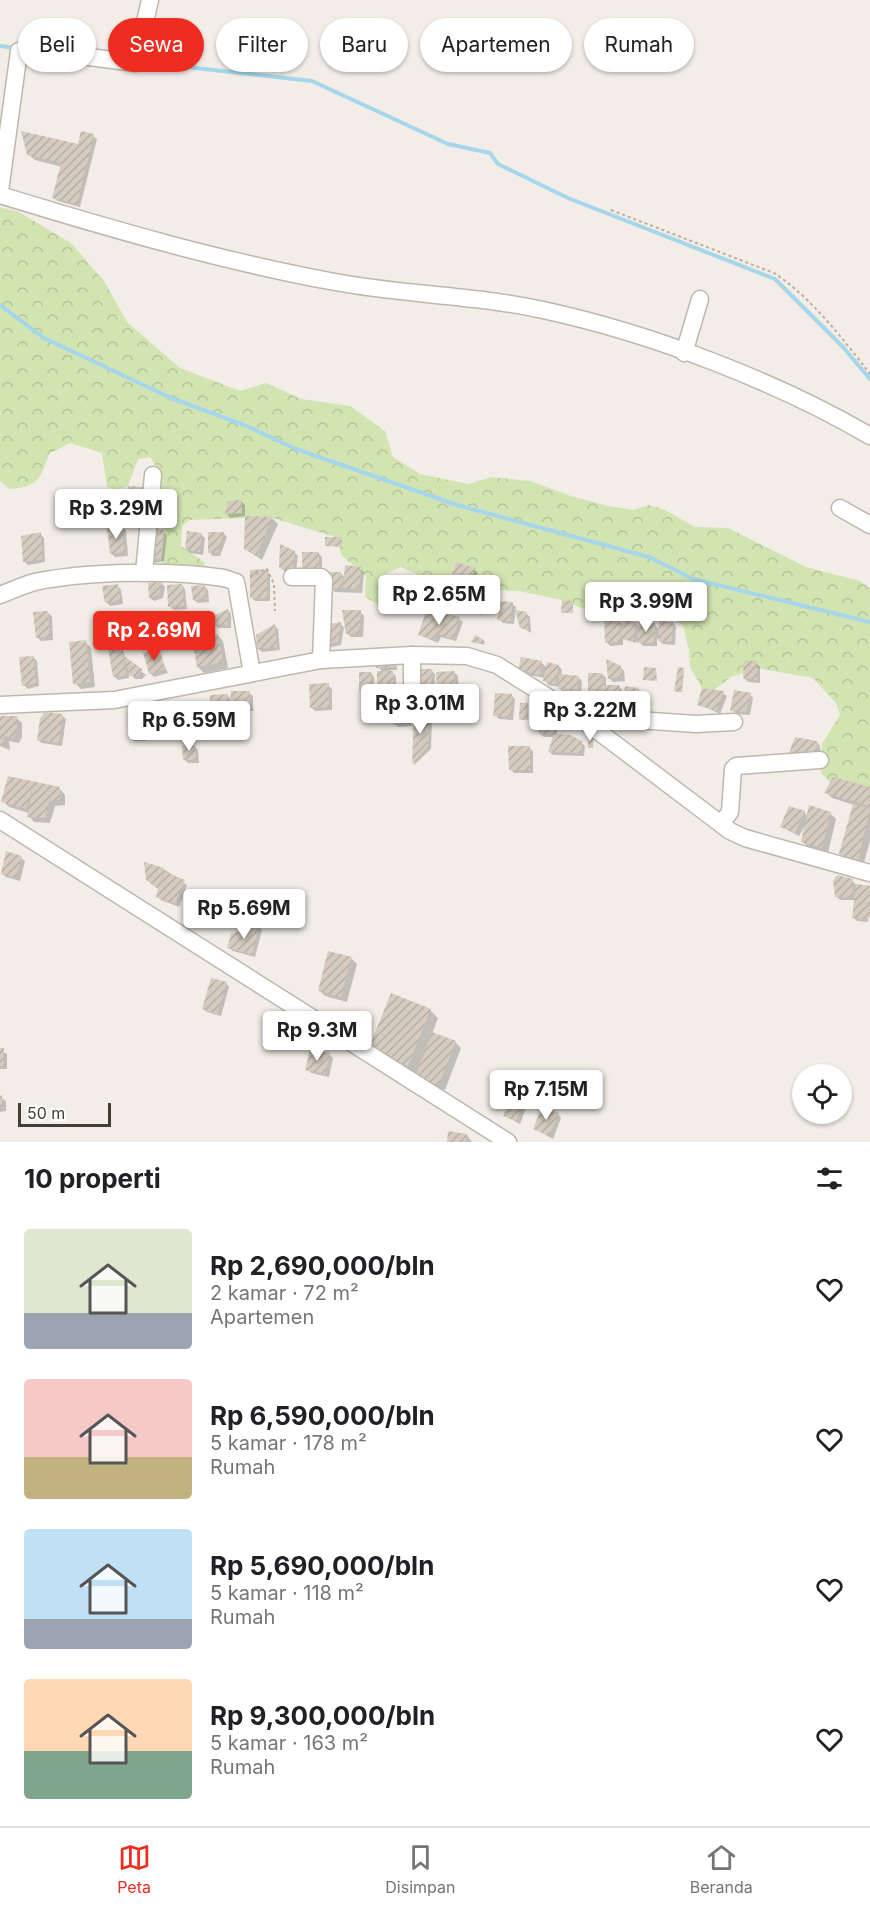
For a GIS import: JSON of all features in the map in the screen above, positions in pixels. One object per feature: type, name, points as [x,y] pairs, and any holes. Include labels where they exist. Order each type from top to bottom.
[{"type":"street","points":[[150,0],[136,63],[26,49],[19,51],[0,193],[103,227],[237,263],[339,283],[543,310],[609,328],[785,391],[870,436]]},
{"type":"street","points":[[684,353],[700,299]]},
{"type":"street","points":[[144,573],[153,476]]},
{"type":"street","points":[[840,508],[870,525]]},
{"type":"street","points":[[0,595],[34,582],[144,573],[193,574],[236,582],[252,673]]},
{"type":"street","points":[[292,577],[321,577],[324,580],[321,660]]},
{"type":"street","points":[[412,655],[412,702]]},
{"type":"street","points":[[0,705],[114,700],[321,660],[412,655],[467,656],[497,665],[578,716],[721,824],[746,838],[870,873]]},
{"type":"street","points":[[578,716],[696,724],[734,722]]},
{"type":"street","points":[[721,824],[730,812],[733,769],[736,766],[820,760]]},
{"type":"street","points":[[0,820],[508,1142]]},
{"type":"path","points":[[610,210],[774,273],[848,345],[870,374]]},
{"type":"path","points":[[236,582],[267,569],[274,584],[275,610]]},
{"type":"green space","points":[[0,207],[19,212],[71,243],[104,281],[127,322],[180,368],[240,391],[266,383],[301,399],[350,406],[385,431],[393,457],[420,474],[468,484],[492,477],[530,481],[608,506],[633,510],[649,505],[665,510],[695,527],[728,528],[806,567],[860,581],[870,588],[870,794],[830,782],[821,773],[822,744],[840,715],[836,703],[813,678],[757,668],[731,677],[714,690],[702,688],[690,667],[689,649],[683,626],[667,612],[609,619],[562,600],[519,591],[492,590],[477,580],[457,577],[454,583],[461,591],[458,601],[450,608],[439,607],[426,603],[414,593],[416,574],[401,567],[385,574],[385,598],[381,606],[365,597],[366,576],[342,556],[335,537],[270,517],[189,520],[182,526],[181,546],[204,562],[205,568],[161,567],[166,518],[159,471],[150,457],[138,459],[128,486],[117,490],[107,487],[102,453],[70,443],[49,454],[40,476],[32,484],[9,489],[0,481]]},
{"type":"building","points":[[21,131],[78,144],[81,131],[94,134],[77,204],[52,198],[61,163],[27,155]]},
{"type":"building","points":[[128,486],[151,488],[150,503],[127,500]]},
{"type":"building","points":[[87,492],[101,493],[99,515],[85,514]]},
{"type":"building","points":[[241,500],[242,513],[225,514],[228,501]]},
{"type":"building","points":[[245,516],[273,517],[256,555],[244,549]]},
{"type":"building","points":[[122,526],[125,552],[110,554],[107,527]]},
{"type":"building","points":[[154,529],[164,530],[161,558],[150,560]]},
{"type":"building","points":[[187,531],[202,533],[200,552],[185,550]]},
{"type":"building","points":[[41,532],[42,559],[23,562],[21,536]]},
{"type":"building","points":[[208,532],[224,532],[217,553],[208,553]]},
{"type":"building","points":[[325,537],[342,537],[342,547],[325,546]]},
{"type":"building","points":[[280,544],[295,551],[292,577],[279,567]]},
{"type":"building","points":[[302,552],[319,552],[319,571],[302,571]]},
{"type":"building","points":[[456,562],[475,568],[470,582],[452,575]]},
{"type":"building","points":[[345,565],[361,567],[359,590],[343,588]]},
{"type":"building","points":[[267,569],[267,598],[250,598],[250,570]]},
{"type":"building","points":[[330,572],[341,572],[343,588],[330,589]]},
{"type":"building","points":[[407,579],[400,602],[391,606],[392,582]]},
{"type":"building","points":[[162,581],[159,595],[149,598],[148,583]]},
{"type":"building","points":[[118,584],[120,600],[105,603],[102,586]]},
{"type":"building","points":[[182,584],[184,606],[168,607],[167,585]]},
{"type":"building","points":[[205,585],[206,599],[193,600],[191,586]]},
{"type":"building","points":[[469,586],[484,591],[477,612],[463,607]]},
{"type":"building","points":[[562,600],[573,601],[573,613],[561,613]]},
{"type":"building","points":[[500,601],[513,602],[510,621],[497,620]]},
{"type":"building","points":[[228,609],[228,625],[212,624],[215,615]]},
{"type":"building","points":[[342,610],[361,610],[359,634],[346,634]]},
{"type":"building","points":[[515,610],[527,612],[528,630],[520,628]]},
{"type":"building","points":[[48,611],[50,636],[36,638],[33,612]]},
{"type":"building","points":[[426,611],[460,617],[453,639],[438,634],[434,640],[418,635]]},
{"type":"building","points":[[619,618],[620,642],[605,643],[604,619]]},
{"type":"building","points":[[623,620],[636,622],[633,641],[620,639]]},
{"type":"building","points":[[659,621],[673,622],[672,642],[658,641]]},
{"type":"building","points":[[341,622],[338,642],[327,644],[323,625]]},
{"type":"building","points":[[639,622],[655,623],[654,643],[637,643]]},
{"type":"building","points":[[275,624],[277,647],[257,649],[256,635]]},
{"type":"building","points":[[218,634],[223,662],[197,667],[192,639]]},
{"type":"building","points":[[475,635],[484,640],[485,645],[471,642]]},
{"type":"building","points":[[86,640],[90,682],[73,684],[69,642]]},
{"type":"building","points":[[122,647],[126,675],[113,677],[108,649]]},
{"type":"building","points":[[143,652],[161,654],[165,669],[149,674]]},
{"type":"building","points":[[123,655],[143,670],[138,676],[130,676]]},
{"type":"building","points":[[34,656],[36,683],[22,686],[19,657]]},
{"type":"building","points":[[393,656],[394,667],[376,668],[375,657]]},
{"type":"building","points":[[521,657],[542,661],[540,675],[518,671]]},
{"type":"building","points":[[606,659],[621,666],[622,677],[608,679]]},
{"type":"building","points":[[744,661],[757,661],[757,680],[743,678]]},
{"type":"building","points":[[547,662],[559,665],[555,684],[543,681]]},
{"type":"building","points":[[644,667],[656,668],[657,681],[643,680]]},
{"type":"building","points":[[678,667],[684,668],[681,692],[674,691]]},
{"type":"building","points":[[413,669],[432,669],[431,702],[412,702]]},
{"type":"building","points":[[377,671],[393,671],[393,692],[377,692]]},
{"type":"building","points":[[454,671],[456,693],[437,694],[436,672]]},
{"type":"building","points":[[359,672],[371,672],[372,691],[359,691]]},
{"type":"building","points":[[588,673],[602,673],[603,685],[619,685],[619,700],[603,700],[603,691],[588,691]]},
{"type":"building","points":[[559,674],[579,676],[578,691],[558,689]]},
{"type":"building","points":[[329,683],[329,707],[310,708],[309,684]]},
{"type":"building","points":[[625,686],[639,688],[636,712],[622,710]]},
{"type":"building","points":[[702,688],[724,691],[716,711],[697,705]]},
{"type":"building","points":[[734,690],[751,693],[746,712],[730,711]]},
{"type":"building","points":[[231,691],[250,691],[249,708],[230,707]]},
{"type":"building","points":[[495,693],[512,694],[510,717],[493,716]]},
{"type":"building","points":[[228,694],[222,721],[211,721],[210,695]]},
{"type":"building","points":[[520,703],[528,703],[527,720],[519,719]]},
{"type":"building","points":[[392,707],[408,708],[407,723],[393,724]]},
{"type":"building","points":[[45,712],[63,714],[59,743],[37,740],[40,718]]},
{"type":"building","points":[[128,712],[143,712],[143,738],[129,738]]},
{"type":"building","points":[[414,714],[429,715],[428,746],[412,764]]},
{"type":"building","points":[[539,715],[554,715],[554,734],[539,734]]},
{"type":"building","points":[[0,716],[17,716],[17,730],[13,738],[4,736],[4,745],[0,743]]},
{"type":"building","points":[[554,734],[570,735],[582,741],[581,753],[548,752]]},
{"type":"building","points":[[588,735],[593,738],[593,748],[588,748]]},
{"type":"building","points":[[795,737],[817,741],[818,756],[789,753]]},
{"type":"building","points":[[182,745],[195,745],[196,760],[183,760]]},
{"type":"building","points":[[508,746],[530,746],[530,770],[509,770]]},
{"type":"building","points":[[8,776],[60,787],[60,800],[49,801],[45,818],[27,817],[33,787],[26,809],[1,802]]},
{"type":"building","points":[[833,777],[870,787],[870,806],[824,793]]},
{"type":"building","points":[[853,804],[870,808],[858,861],[839,854]]},
{"type":"building","points":[[809,805],[831,812],[822,848],[801,842]]},
{"type":"building","points":[[789,806],[805,811],[795,833],[780,827]]},
{"type":"building","points":[[6,851],[22,856],[16,878],[1,874]]},
{"type":"building","points":[[144,862],[164,868],[160,885],[165,872],[185,880],[175,904],[156,897],[158,889],[146,880]]},
{"type":"building","points":[[837,875],[853,879],[852,897],[835,897],[833,881]]},
{"type":"building","points":[[856,884],[870,886],[870,917],[864,919],[852,918]]},
{"type":"building","points":[[259,925],[252,954],[227,948],[231,934]]},
{"type":"building","points":[[328,951],[352,957],[341,997],[318,991]]},
{"type":"building","points":[[211,978],[227,982],[217,1014],[202,1009]]},
{"type":"building","points":[[391,993],[431,1009],[408,1066],[368,1050]]},
{"type":"building","points":[[432,1032],[456,1041],[439,1085],[415,1077]]},
{"type":"building","points":[[0,1048],[4,1048],[3,1066],[0,1066]]},
{"type":"building","points":[[310,1049],[330,1053],[325,1074],[305,1070]]},
{"type":"building","points":[[2,1095],[3,1108],[0,1108],[0,1096]]},
{"type":"building","points":[[511,1096],[524,1100],[516,1121],[503,1116]]},
{"type":"building","points":[[542,1107],[559,1113],[549,1136],[533,1129]]},
{"type":"building","points":[[448,1131],[467,1134],[466,1142],[447,1142]]},
{"type":"waterway","points":[[0,46],[15,48]]},
{"type":"waterway","points":[[204,69],[312,81],[448,144],[490,153],[498,164],[568,198],[775,279],[843,347],[870,379]]},
{"type":"waterway","points":[[0,305],[44,338],[171,398],[244,425],[296,449],[457,505],[649,557],[693,579],[870,622]]}]
